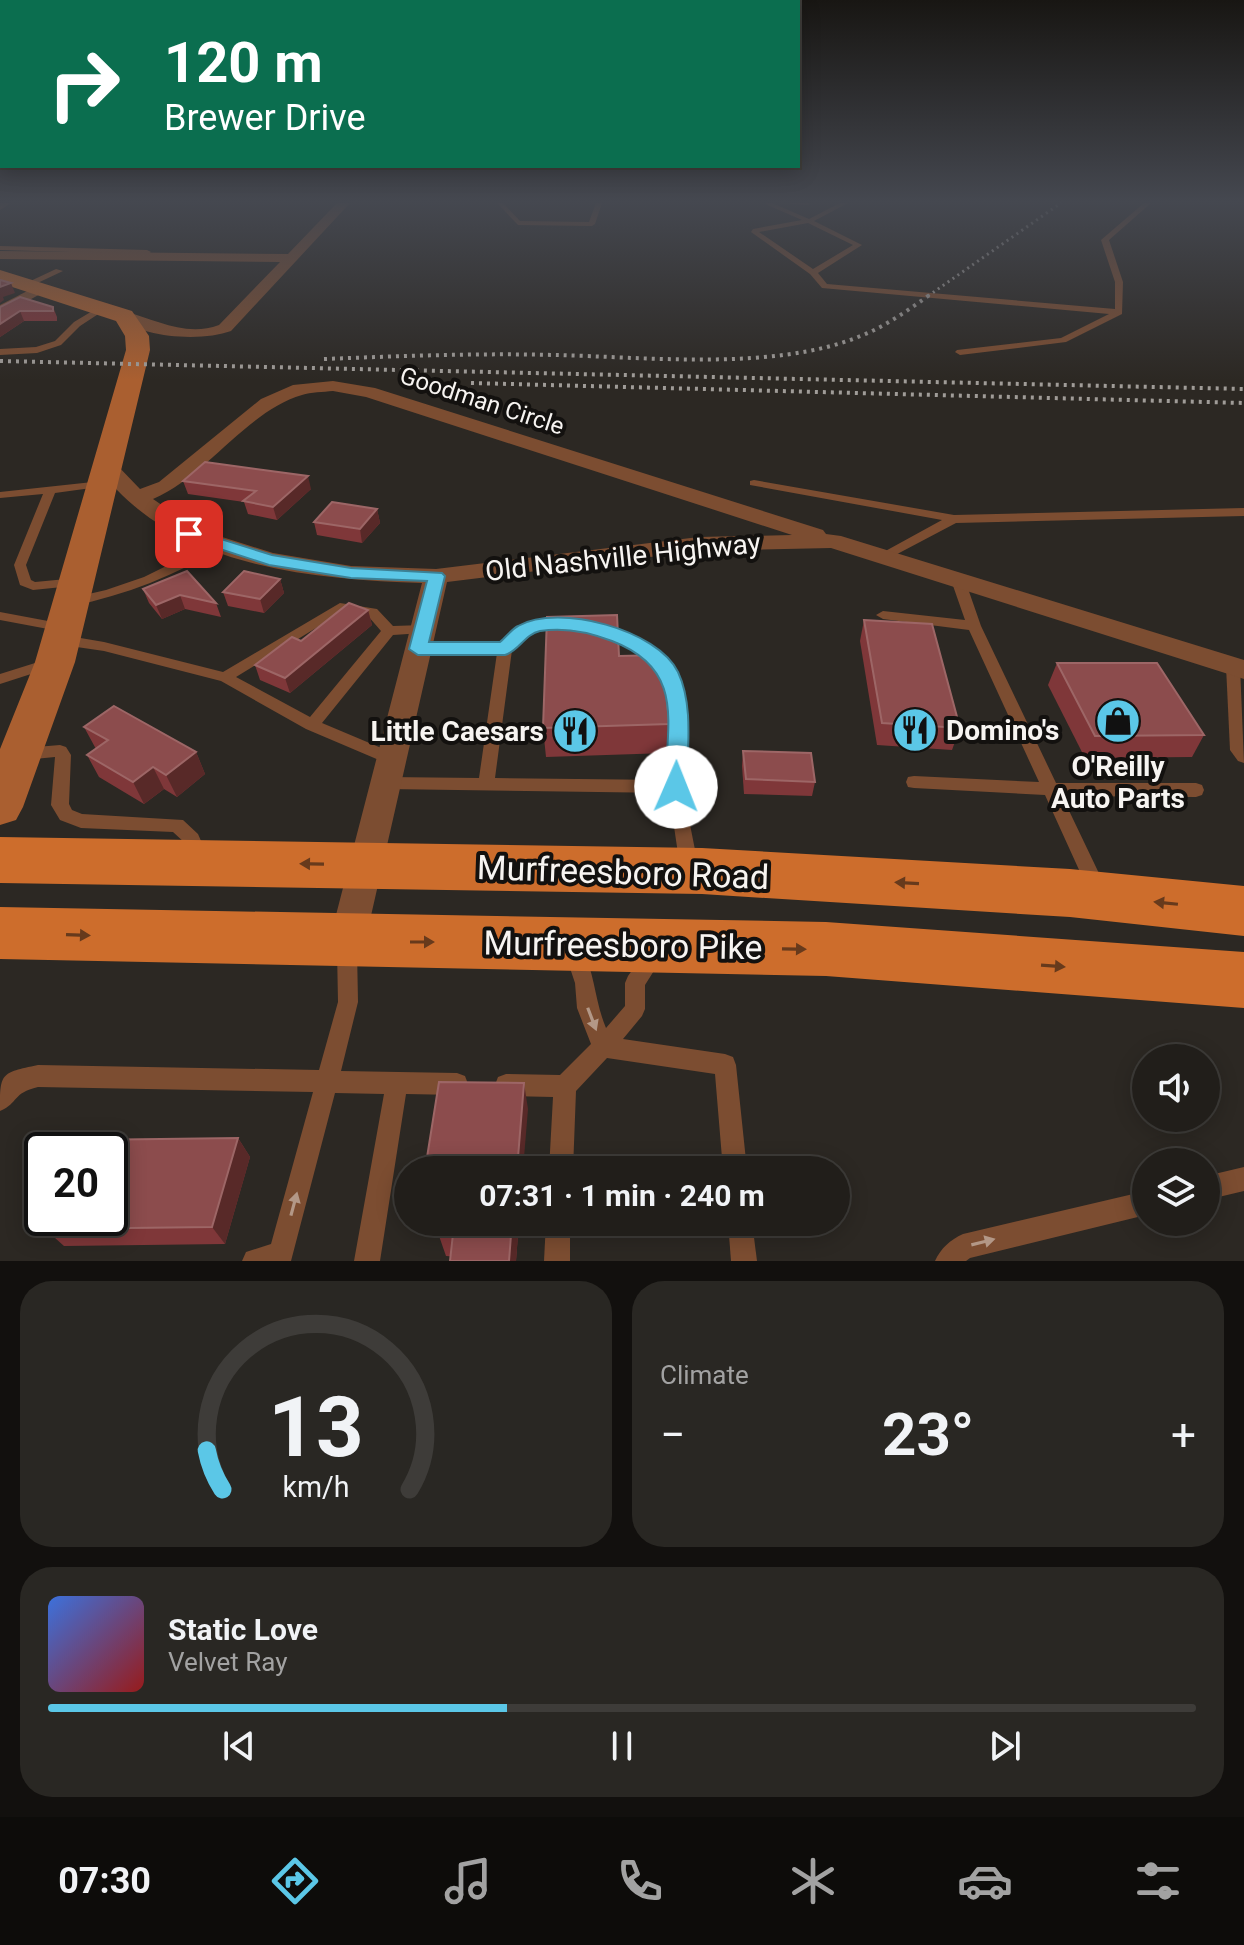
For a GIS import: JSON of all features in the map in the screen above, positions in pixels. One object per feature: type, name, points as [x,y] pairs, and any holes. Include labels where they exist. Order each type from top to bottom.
[{"type":"main road","points":[[0,276],[113,313],[137,336],[138,350],[66,623],[0,807]]},
{"type":"main road","name":"Murfreesboro Road","points":[[0,860],[689,871],[1101,896],[1244,911]]},
{"type":"main road","name":"Murfreesboro Pike","points":[[0,933],[826,949],[1244,980]]},
{"type":"street","points":[[113,313],[191,335],[210,335],[225,328],[287,262]]},
{"type":"street","points":[[0,311],[32,287]]},
{"type":"street","name":"Goodman Circle","points":[[137,498],[166,486],[268,403],[299,389],[333,386],[369,392],[833,541]]},
{"type":"street","name":"Old Nashville Highway","points":[[105,475],[189,534],[269,560],[351,573],[436,576],[699,544],[833,541],[1238,668]]},
{"type":"street","points":[[347,942],[436,576]]},
{"type":"lane","points":[[798,262],[825,286],[1119,312]]},
{"type":"lane","points":[[813,272],[830,262]]},
{"type":"lane","points":[[1112,262],[1119,282],[1119,312]]},
{"type":"lane","points":[[32,287],[59,271]]},
{"type":"lane","points":[[960,352],[1063,340],[1119,312]]},
{"type":"lane","points":[[0,352],[37,350],[58,343],[77,324],[113,313]]},
{"type":"lane","points":[[0,495],[50,490],[105,475]]},
{"type":"lane","points":[[754,483],[954,519],[1244,512]]},
{"type":"lane","points":[[50,490],[20,565],[22,573],[25,582],[33,586],[66,623],[99,642],[190,672],[225,677],[389,771],[486,784],[676,787]]},
{"type":"lane","points":[[884,557],[954,519]]},
{"type":"lane","points":[[0,679],[98,597],[196,559],[219,544]]},
{"type":"lane","points":[[958,580],[974,626],[1101,896]]},
{"type":"lane","points":[[225,677],[340,607],[372,612],[389,631],[421,639],[505,648]]},
{"type":"lane","points":[[883,615],[974,626]]},
{"type":"lane","points":[[0,616],[66,623]]},
{"type":"lane","points":[[486,784],[505,648],[525,630],[540,625],[587,625],[610,631],[656,657],[667,669],[677,702],[676,787],[689,871]]},
{"type":"lane","points":[[312,725],[389,631]]},
{"type":"lane","points":[[1238,668],[1238,750],[1244,757]]},
{"type":"lane","points":[[20,755],[60,751],[63,755],[60,805],[66,815],[81,821],[177,825],[192,839],[201,863]]},
{"type":"lane","points":[[914,782],[1050,789],[1196,790]]},
{"type":"lane","points":[[255,1261],[280,1257],[348,1002],[347,942]]},
{"type":"lane","points":[[572,944],[585,983],[587,1008],[603,1047]]},
{"type":"lane","points":[[562,1156],[565,1086],[635,1009],[635,983],[660,946]]},
{"type":"lane","points":[[603,1047],[725,1065],[734,1156]]},
{"type":"lane","points":[[0,1100],[15,1081],[38,1076],[565,1086]]},
{"type":"lane","points":[[367,1261],[397,1083]]},
{"type":"lane","points":[[1220,1185],[1244,1179]]},
{"type":"lane","points":[[948,1261],[963,1247],[1132,1206]]},
{"type":"lane","points":[[557,1261],[558,1236]]},
{"type":"lane","points":[[741,1236],[744,1261]]},
{"type":"building","points":[[20,297],[53,307],[53,311],[20,311],[0,324],[0,307]]},
{"type":"building","points":[[205,462],[308,476],[273,507],[243,501],[256,491],[183,481]]},
{"type":"building","points":[[332,502],[377,509],[360,529],[314,522]]},
{"type":"building","points":[[187,571],[216,603],[180,595],[156,605],[143,589]]},
{"type":"building","points":[[244,571],[280,579],[260,599],[223,592]]},
{"type":"building","points":[[349,603],[368,610],[285,678],[255,665],[292,637],[301,641]]},
{"type":"building","points":[[617,615],[619,656],[663,655],[669,724],[543,728],[547,617]]},
{"type":"building","points":[[864,620],[932,624],[960,728],[882,723]]},
{"type":"building","points":[[1057,663],[1157,663],[1204,735],[1095,736]]},
{"type":"building","points":[[114,706],[196,752],[166,775],[153,767],[133,782],[87,755],[108,740],[84,727]]},
{"type":"building","points":[[743,751],[811,753],[815,782],[746,779]]},
{"type":"building","points":[[439,1082],[524,1083],[518,1156],[427,1156]]},
{"type":"building","points":[[238,1138],[212,1227],[128,1228],[128,1139]]},
{"type":"building","points":[[453,1236],[511,1236],[509,1261],[450,1261]]},
{"type":"railway","points":[[928,296],[977,262]]},
{"type":"railway","points":[[324,359],[497,354],[709,360],[788,354],[824,348],[868,333],[931,294]]},
{"type":"railway","points":[[0,361],[1244,389]]},
{"type":"railway","points":[[471,383],[1244,403]]},
{"type":"place","name":"O'Reilly Auto Parts","points":[[1118,721]]},
{"type":"place","name":"Domino's","points":[[915,730]]},
{"type":"place","name":"Little Caesars","points":[[575,731]]},
{"type":"route","points":[[189,534],[269,560],[351,573],[436,576],[418,649],[505,648],[525,630],[540,625],[587,625],[633,642],[656,657],[667,669],[673,684],[677,702],[676,787]]}]
